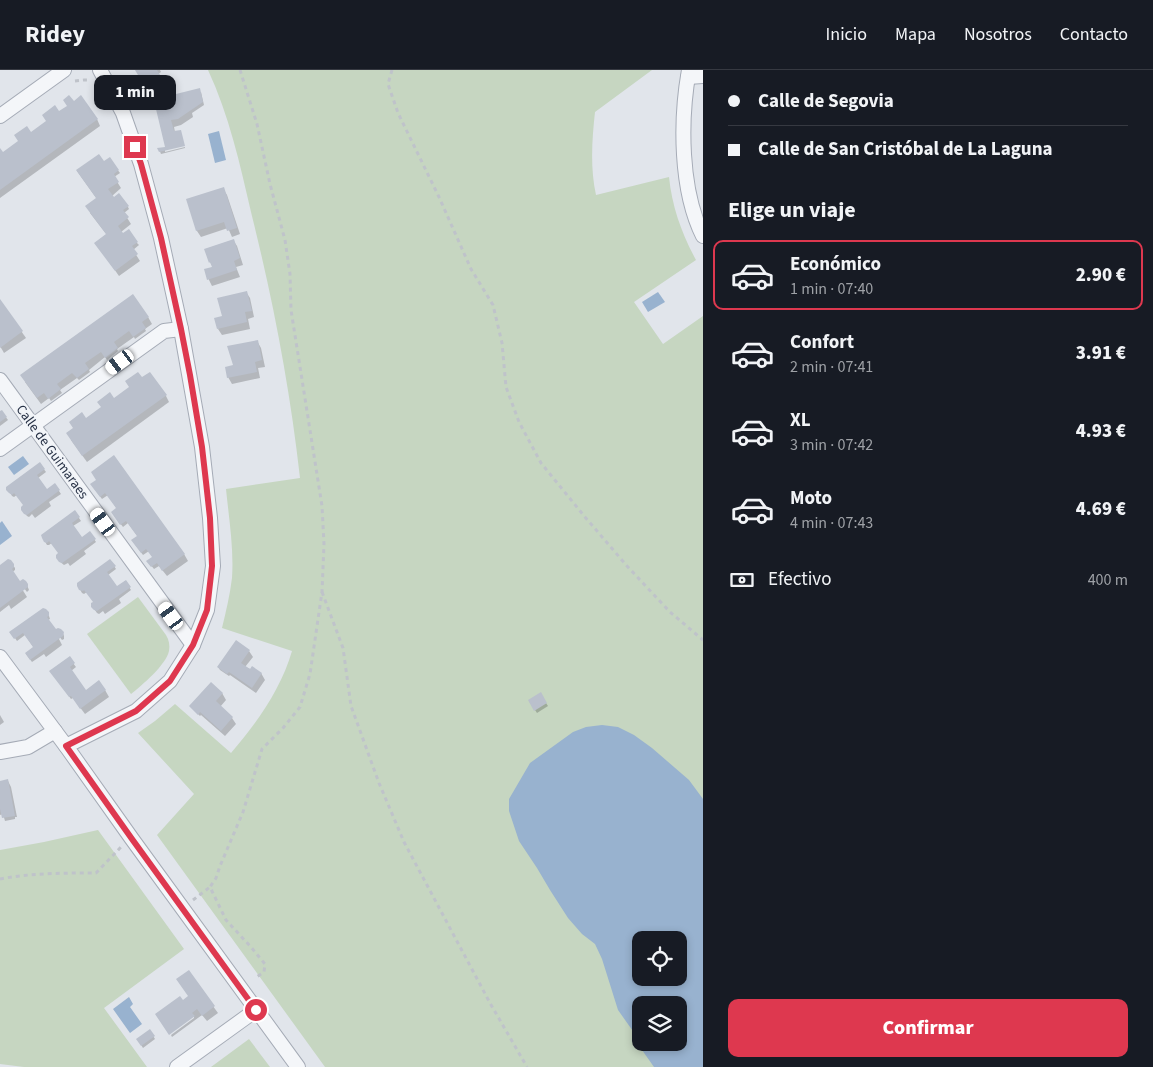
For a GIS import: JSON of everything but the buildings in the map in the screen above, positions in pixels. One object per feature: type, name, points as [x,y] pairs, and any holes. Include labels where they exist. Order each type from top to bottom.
[{"type":"street","points":[[0,116],[64,70]]},
{"type":"street","points":[[66,746],[136,711],[170,681],[193,645],[207,610],[212,566],[210,518],[202,447],[181,329],[161,238],[141,164],[123,113],[100,70]]},
{"type":"street","points":[[703,76],[688,73],[683,123],[685,175],[697,223],[703,236]]},
{"type":"street","points":[[0,449],[164,331],[181,329]]},
{"type":"street","name":"Calle de Guimaraes","points":[[0,380],[193,645]]},
{"type":"street","points":[[0,657],[298,1067]]},
{"type":"street","points":[[0,752],[28,746],[55,731]]},
{"type":"street","points":[[177,1067],[256,1010]]},
{"type":"path","points":[[182,908],[210,887],[216,878],[243,812],[262,749],[300,707],[310,674],[322,592],[324,544],[322,506],[291,310],[290,274],[285,240],[257,124],[240,70]]},
{"type":"path","points":[[392,70],[388,84],[398,113],[439,197],[471,269],[493,305],[502,344],[506,387],[519,422],[541,463],[627,566],[670,612],[703,640]]},
{"type":"path","points":[[75,81],[90,80]]},
{"type":"path","points":[[322,592],[343,648],[351,706],[386,800],[404,842],[490,1003],[527,1067]]},
{"type":"path","points":[[0,879],[42,874],[96,873],[118,850],[132,839]]},
{"type":"path","points":[[210,887],[226,920],[265,964],[264,972],[255,978]]},
{"type":"green space","points":[[208,70],[652,70],[595,112],[592,164],[596,195],[669,177],[678,220],[696,260],[634,302],[663,344],[703,316],[703,1067],[325,1067],[157,835],[194,794],[138,733],[175,704],[231,753],[250,730],[275,692],[292,651],[222,628],[232,578],[231,534],[226,489],[300,478],[286,377],[267,278],[228,122]]},
{"type":"green space","points":[[138,597],[166,635],[169,649],[159,668],[131,694],[87,634]]},
{"type":"green space","points":[[98,830],[184,949],[104,1008],[147,1067],[24,1067],[0,1064],[0,850]]},
{"type":"green space","points":[[249,1039],[270,1067],[211,1067]]},
{"type":"water","points":[[219,131],[226,160],[215,163],[208,134]]},
{"type":"water","points":[[658,292],[665,302],[648,312],[642,302]]},
{"type":"water","points":[[23,456],[29,464],[14,475],[8,467]]},
{"type":"water","points":[[2,521],[12,536],[0,545],[0,523]]},
{"type":"water","points":[[602,725],[618,727],[634,735],[689,780],[703,799],[703,1067],[654,1067],[643,1051],[687,1051],[687,996],[632,996],[632,1030],[618,1010],[602,959],[595,944],[582,934],[568,918],[519,841],[509,811],[509,799],[530,763],[573,732],[586,727]]},
{"type":"water","points":[[129,997],[133,1004],[130,1007],[142,1024],[130,1033],[113,1009]]},
{"type":"route","points":[[135,147],[161,238],[181,329],[202,447],[210,518],[212,566],[207,610],[193,645],[170,681],[136,711],[66,746],[256,1010]]}]
